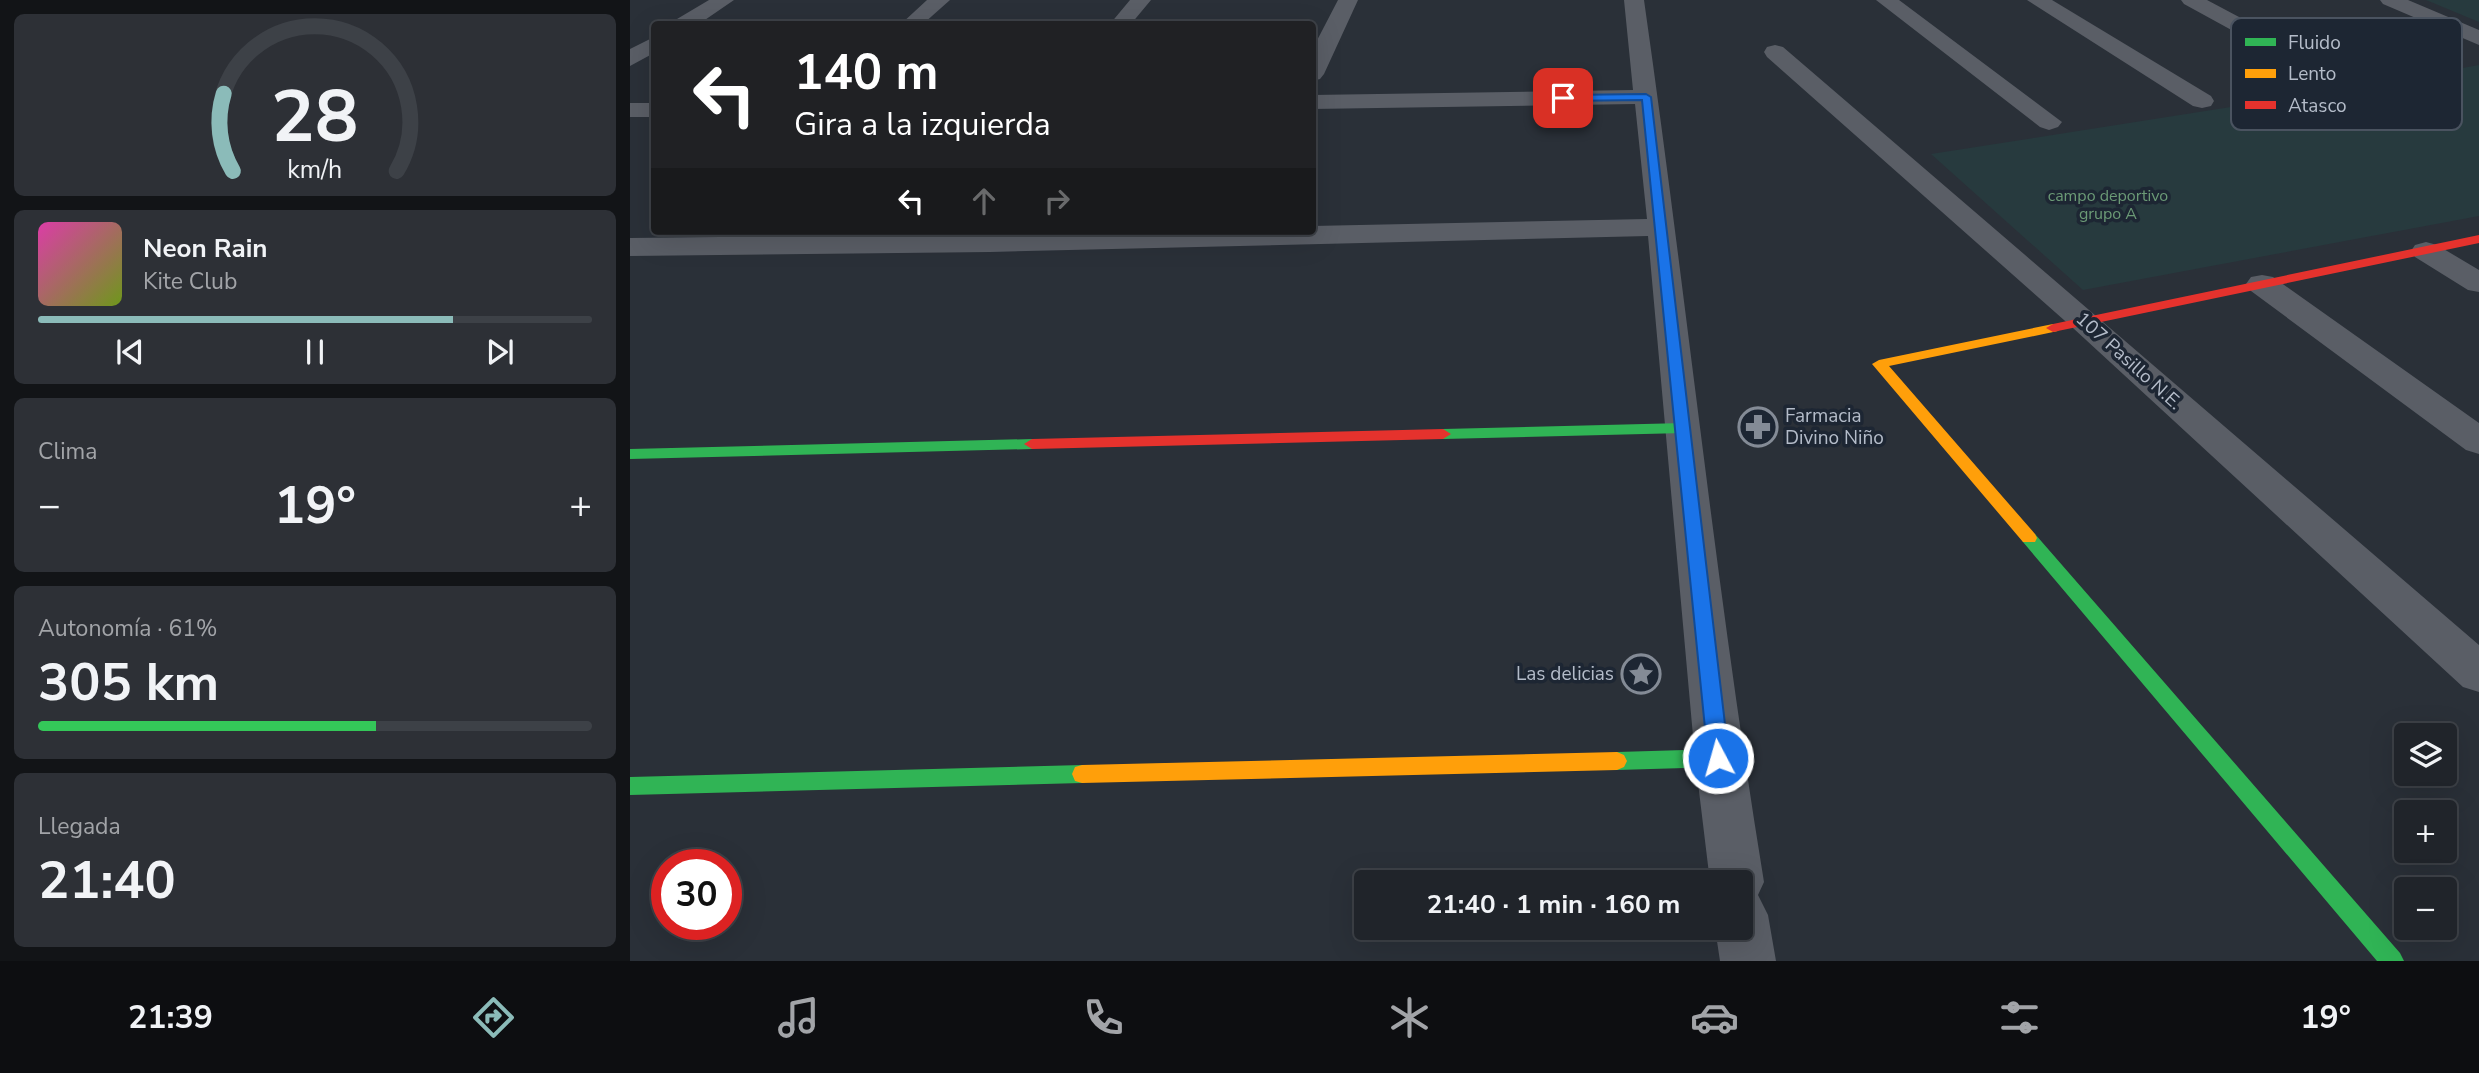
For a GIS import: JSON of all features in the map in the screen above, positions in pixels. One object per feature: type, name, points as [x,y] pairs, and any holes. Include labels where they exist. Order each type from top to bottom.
[{"type":"street","points":[[690,21],[724,0]]},
{"type":"street","points":[[915,21],[940,0]]},
{"type":"street","points":[[1123,21],[1141,0]]},
{"type":"street","points":[[1316,66],[1348,0]]},
{"type":"street","points":[[1634,0],[1662,227],[1718,758],[1735,870]]},
{"type":"street","points":[[1886,0],[2049,122]]},
{"type":"street","points":[[2037,0],[2202,101]]},
{"type":"street","points":[[2191,0],[2231,21]]},
{"type":"street","points":[[2390,0],[2432,18]]},
{"type":"street","points":[[2462,31],[2479,38]]},
{"type":"street","points":[[630,60],[651,46]]},
{"type":"street","name":"107 Pasillo N.E.","points":[[1775,52],[2085,321],[2479,673]]},
{"type":"street","points":[[1316,102],[1646,97]]},
{"type":"street","points":[[630,110],[651,110]]},
{"type":"street","points":[[630,247],[1004,243],[1662,227]]},
{"type":"street","points":[[2392,961],[1879,364],[2479,239]]},
{"type":"street","points":[[2426,251],[2479,283]]},
{"type":"street","points":[[2262,284],[2479,441]]},
{"type":"street","points":[[630,454],[1684,428]]},
{"type":"street","points":[[630,786],[1718,758]]},
{"type":"street","points":[[1745,940],[1748,961]]},
{"type":"green space","points":[[2426,0],[2479,0],[2479,22]]},
{"type":"green space","name":"campo deportivo grupo A","points":[[2479,65],[2479,216],[2083,290],[1931,154],[2231,107],[2231,130],[2462,130],[2462,68]]},
{"type":"traffic: fast","points":[[1443,434],[1684,428]]},
{"type":"traffic: fast","points":[[630,454],[1032,444]]},
{"type":"traffic: fast","points":[[2029,538],[2392,961]]},
{"type":"traffic: fast","points":[[1617,761],[1719,758]]},
{"type":"traffic: fast","points":[[630,786],[1082,774]]},
{"type":"traffic: slow","points":[[2029,538],[1879,364],[2053,328]]},
{"type":"traffic: slow","points":[[1082,774],[1617,761]]},
{"type":"traffic: jam","points":[[2053,328],[2479,239]]},
{"type":"traffic: jam","points":[[1032,444],[1443,434]]},
{"type":"place","name":"Farmacia Divino Niño","points":[[1758,427]]},
{"type":"place","name":"Las delicias","points":[[1641,674]]},
{"type":"route","points":[[1563,98],[1646,97],[1718,758]]}]
